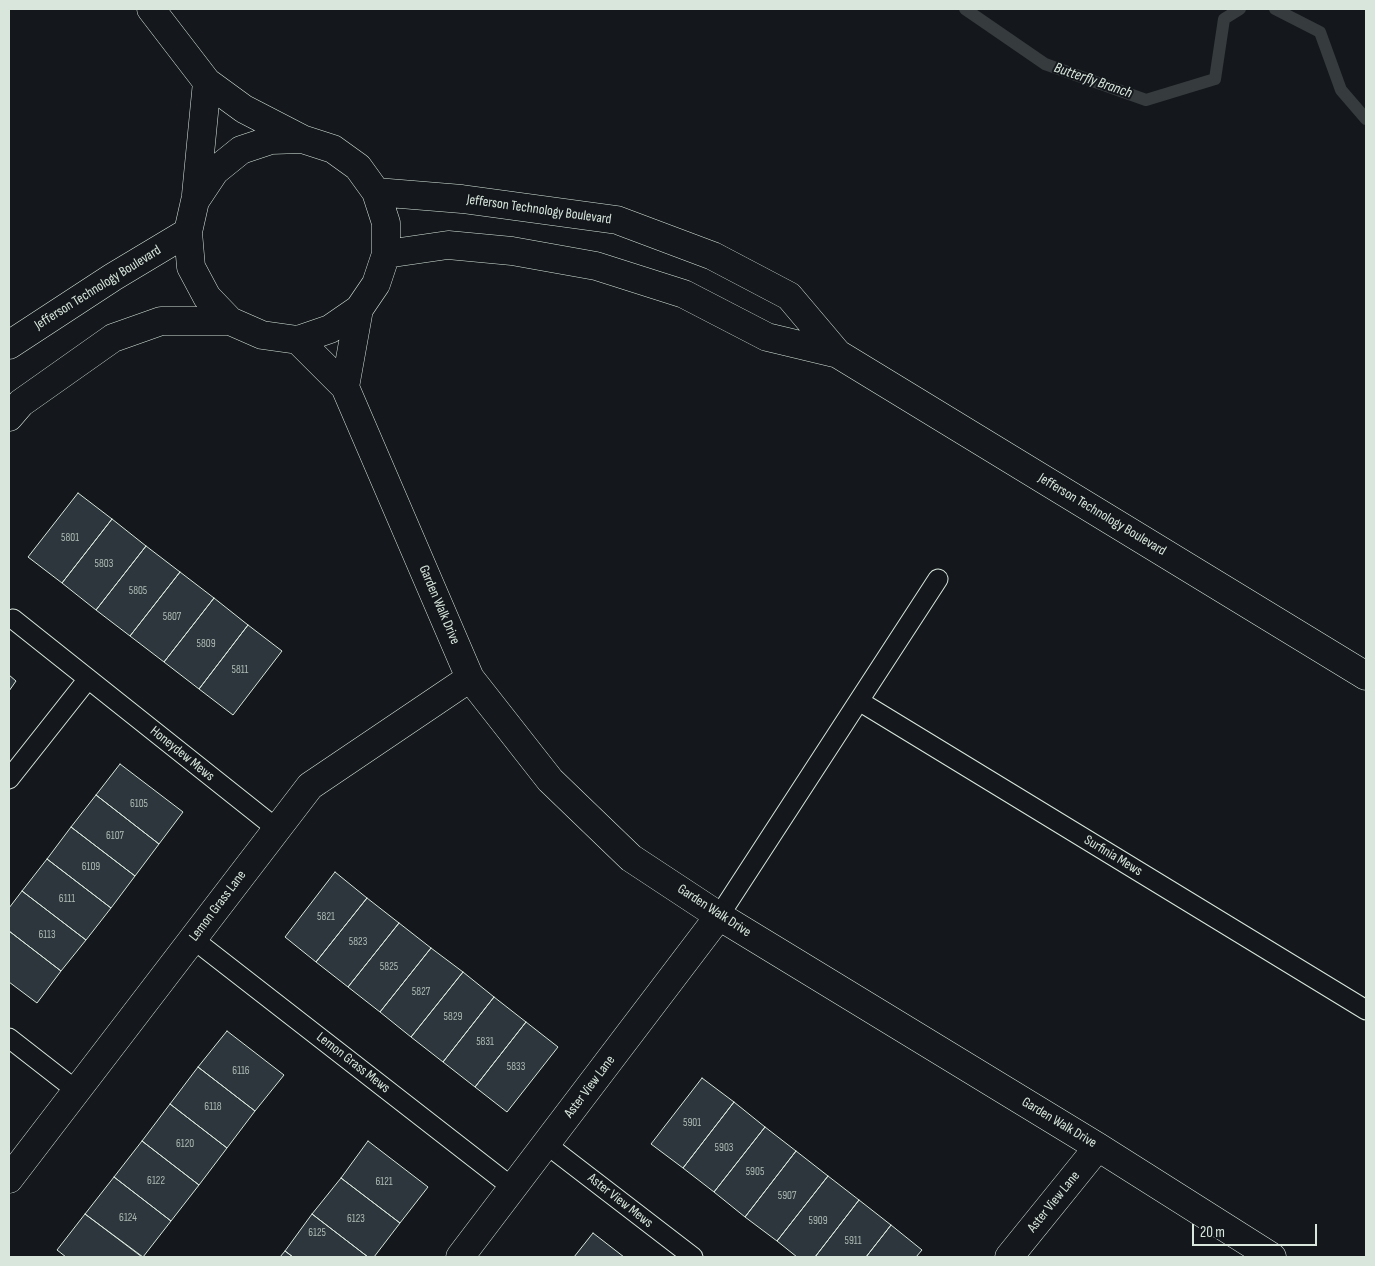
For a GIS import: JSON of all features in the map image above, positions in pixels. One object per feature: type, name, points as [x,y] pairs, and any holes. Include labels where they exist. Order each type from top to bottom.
[{"type":"street","points":[[151,9],[206,82],[244,109],[302,139],[333,149],[358,167],[376,192],[386,222],[386,254],[376,284],[359,309],[330,329],[298,340],[262,335],[230,321],[207,297],[192,267],[188,232],[195,201],[206,82]]},
{"type":"street","points":[[195,201],[215,170],[241,150],[271,140],[302,139]]},
{"type":"street","name":"Jefferson Technology Boulevard","points":[[376,192],[462,199],[617,220],[713,256],[788,296],[838,354],[1366,676]]},
{"type":"street","name":"Jefferson Technology Boulevard","points":[[9,345],[188,232]]},
{"type":"street","name":"Jefferson Technology Boulevard","points":[[386,254],[448,245],[512,251],[596,266],[684,294],[767,337],[838,354]]},
{"type":"street","points":[[345,388],[359,309]]},
{"type":"street","points":[[9,417],[21,403],[114,338],[161,321],[230,321]]},
{"type":"street","name":"Garden Walk Drive","points":[[298,340],[345,388],[470,678],[550,780],[631,858],[720,916],[1098,1147],[1272,1257]]},
{"type":"street","name":"Lemon Grass Lane","points":[[9,1179],[310,786],[470,678]]},
{"type":"street","name":"Aster View Lane","points":[[460,1257],[720,916]]},
{"type":"street","name":"Aster View Lane","points":[[1009,1257],[1098,1147]]},
{"type":"lane","points":[[720,916],[938,579]]},
{"type":"lane","name":"Honeydew Mews","points":[[13,620],[277,829]]},
{"type":"lane","points":[[9,779],[88,679]]},
{"type":"lane","name":"Surfinia Mews","points":[[859,701],[1366,1010]]},
{"type":"lane","name":"Lemon Grass Mews","points":[[193,939],[513,1188]]},
{"type":"lane","points":[[9,1038],[77,1091]]},
{"type":"lane","name":"Aster View Mews","points":[[546,1144],[693,1257]]},
{"type":"building","points":[[78,493],[112,519],[62,583],[28,557]]},
{"type":"building","points":[[112,519],[146,546],[96,610],[62,583]]},
{"type":"building","points":[[146,546],[180,572],[130,636],[96,610]]},
{"type":"building","points":[[180,572],[214,598],[164,662],[130,636]]},
{"type":"building","points":[[214,598],[248,625],[199,689],[164,662]]},
{"type":"building","points":[[248,625],[282,651],[233,715],[199,689]]},
{"type":"building","points":[[9,675],[16,681],[9,691]]},
{"type":"building","points":[[120,764],[183,812],[159,844],[96,795]]},
{"type":"building","points":[[96,795],[159,844],[135,876],[71,827]]},
{"type":"building","points":[[71,827],[135,876],[111,908],[47,859]]},
{"type":"building","points":[[47,859],[111,908],[86,940],[22,891]]},
{"type":"building","points":[[335,872],[367,898],[316,962],[285,937]]},
{"type":"building","points":[[22,891],[86,940],[61,971],[9,931],[9,908]]},
{"type":"building","points":[[367,898],[399,923],[348,987],[316,962]]},
{"type":"building","points":[[399,923],[431,948],[380,1012],[348,987]]},
{"type":"building","points":[[9,931],[61,971],[37,1003],[9,982]]},
{"type":"building","points":[[431,948],[463,972],[411,1037],[380,1012]]},
{"type":"building","points":[[463,972],[494,997],[443,1062],[411,1037]]},
{"type":"building","points":[[494,997],[526,1022],[475,1087],[443,1062]]},
{"type":"building","points":[[526,1022],[558,1047],[507,1112],[475,1087]]},
{"type":"building","points":[[227,1031],[284,1075],[255,1111],[198,1067]]},
{"type":"building","points":[[198,1067],[255,1111],[227,1148],[170,1104]]},
{"type":"building","points":[[702,1078],[734,1102],[683,1168],[651,1144]]},
{"type":"building","points":[[734,1102],[765,1127],[714,1192],[683,1168]]},
{"type":"building","points":[[170,1104],[227,1148],[199,1185],[142,1141]]},
{"type":"building","points":[[765,1127],[796,1151],[745,1217],[714,1192]]},
{"type":"building","points":[[142,1141],[199,1185],[171,1221],[114,1177]]},
{"type":"building","points":[[368,1141],[428,1187],[400,1223],[341,1178]]},
{"type":"building","points":[[796,1151],[828,1176],[777,1241],[745,1217]]},
{"type":"building","points":[[828,1176],[859,1200],[815,1257],[797,1257],[777,1241]]},
{"type":"building","points":[[114,1177],[171,1221],[143,1257],[85,1214]]},
{"type":"building","points":[[341,1178],[400,1223],[374,1257],[368,1257],[312,1214]]},
{"type":"building","points":[[859,1200],[891,1225],[866,1257],[815,1257]]},
{"type":"building","points":[[85,1214],[142,1257],[66,1257],[57,1250]]},
{"type":"building","points":[[312,1214],[368,1257],[293,1257],[285,1251]]},
{"type":"building","points":[[891,1225],[922,1250],[916,1257],[866,1257]]},
{"type":"building","points":[[593,1233],[624,1257],[574,1257]]},
{"type":"building","points":[[285,1251],[293,1257],[280,1257]]},
{"type":"waterway","name":"Butterfly Branch","points":[[965,9],[1045,64],[1146,100],[1215,79],[1224,19],[1240,9]]},
{"type":"waterway","name":"Butterfly Branch","points":[[1275,9],[1320,32],[1341,90],[1366,119]]}]
